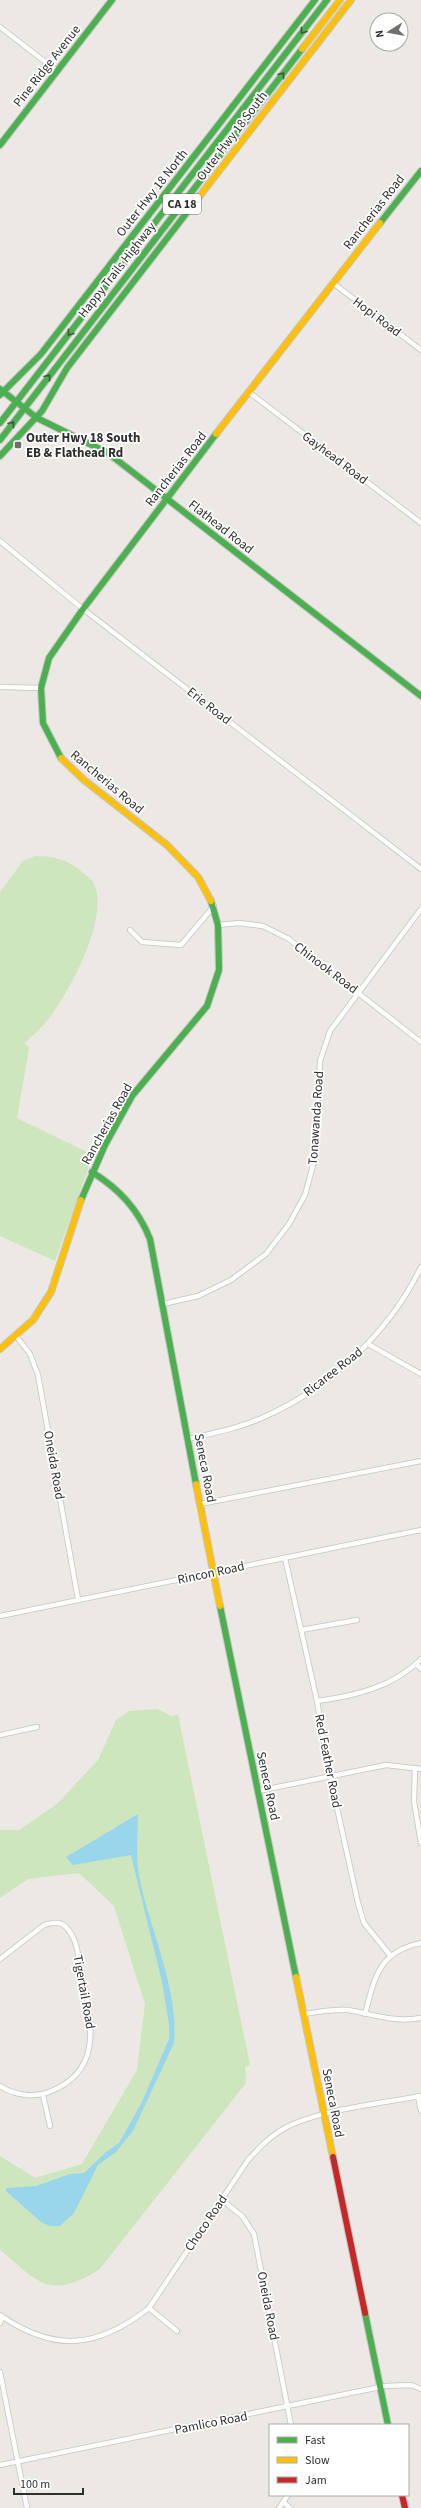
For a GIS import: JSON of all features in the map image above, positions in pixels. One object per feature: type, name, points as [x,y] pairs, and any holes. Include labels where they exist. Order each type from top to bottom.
[{"type":"street","name":"Pine Ridge Avenue","points":[[0,145],[112,0]]},
{"type":"street","name":"Outer Hwy 18 North","points":[[1,392],[41,354],[315,0]]},
{"type":"street","name":"Happy Trails Highway","points":[[0,423],[327,0]]},
{"type":"street","name":"Happy Trails Highway","points":[[0,440],[340,0]]},
{"type":"street","name":"Outer Hwy 18 South","points":[[0,456],[37,418],[67,368],[351,0]]},
{"type":"street","points":[[0,27],[57,71]]},
{"type":"street","name":"Rancherias Road","points":[[0,1349],[17,1336],[33,1320],[51,1292],[80,1203],[92,1172],[132,1096],[206,1006],[219,970],[218,925],[214,906],[198,877],[167,845],[84,780],[62,760],[43,723],[41,688],[49,658],[83,609],[166,499],[250,393],[333,283],[421,171]]},
{"type":"street","name":"Hopi Road","points":[[333,283],[421,350]]},
{"type":"street","name":"Flathead Road","points":[[1,392],[16,401],[37,418],[58,430],[88,441],[108,453],[421,696]]},
{"type":"street","name":"Gayhead Road","points":[[250,393],[421,523]]},
{"type":"street","name":"Erie Road","points":[[0,541],[83,609],[421,869]]},
{"type":"street","points":[[0,687],[41,688]]},
{"type":"street","points":[[130,930],[142,942],[181,944],[214,906]]},
{"type":"street","name":"Tonawanda Road","points":[[163,1304],[198,1296],[231,1280],[266,1254],[289,1224],[305,1195],[315,1158],[320,1061],[330,1030],[421,909]]},
{"type":"street","name":"Chinook Road","points":[[218,925],[239,923],[263,926],[289,940],[421,1042]]},
{"type":"street","name":"Seneca Road","points":[[92,1172],[127,1198],[142,1220],[150,1239],[213,1572],[388,2424]]},
{"type":"street","name":"Ricaree Road","points":[[188,1438],[223,1431],[264,1417],[313,1390],[368,1344],[398,1306],[421,1267]]},
{"type":"street","name":"Oneida Road","points":[[17,1336],[30,1354],[38,1375],[78,1599]]},
{"type":"street","points":[[368,1344],[421,1374]]},
{"type":"street","points":[[200,1504],[421,1461]]},
{"type":"street","name":"Rincon Road","points":[[0,1616],[421,1530]]},
{"type":"street","name":"Red Feather Road","points":[[285,1558],[317,1701],[330,1776],[358,1903],[364,1922],[390,1955]]},
{"type":"street","points":[[301,1630],[357,1620]]},
{"type":"street","points":[[317,1701],[352,1696],[383,1685],[416,1664],[421,1659]]},
{"type":"street","points":[[416,1664],[421,1669]]},
{"type":"street","points":[[0,1735],[37,1727]]},
{"type":"street","points":[[258,1791],[386,1765],[421,1769]]},
{"type":"street","points":[[414,1768],[414,1801],[421,1843]]},
{"type":"street","name":"Tigertail Road","points":[[0,1959],[31,1934],[53,1923],[64,1925],[75,1940],[91,2021],[92,2039],[81,2068],[72,2080],[59,2088],[42,2095],[18,2094],[0,2086]]},
{"type":"street","points":[[365,2014],[373,1986],[390,1955],[404,1947],[421,1943]]},
{"type":"street","points":[[304,2014],[326,2010],[347,2010],[385,2019],[407,2021],[421,2018]]},
{"type":"street","points":[[42,2095],[50,2126]]},
{"type":"street","points":[[419,2096],[421,2111]]},
{"type":"street","name":"Choco Road","points":[[1,2316],[24,2331],[50,2339],[81,2340],[103,2336],[126,2326],[149,2308],[248,2160],[266,2141],[284,2128],[306,2118],[419,2096]]},
{"type":"street","name":"Oneida Road","points":[[222,2200],[242,2216],[254,2234],[291,2424]]},
{"type":"street","points":[[149,2308],[177,2331]]},
{"type":"street","points":[[0,2323],[1,2316]]},
{"type":"street","points":[[0,2372],[27,2508]]},
{"type":"street","name":"Pamlico Road","points":[[0,2465],[380,2387],[411,2385],[421,2389]]},
{"type":"street","points":[[279,2508],[288,2496]]},
{"type":"street","points":[[402,2496],[405,2508]]},
{"type":"street","points":[[284,2503],[290,2508]]},
{"type":"green space","points":[[35,856],[55,858],[72,864],[93,882],[97,896],[97,913],[93,931],[78,970],[49,1018],[43,1026],[25,1043],[29,1048],[17,1118],[93,1155],[55,1261],[0,1236],[0,892],[23,861]]},
{"type":"green space","points":[[157,1709],[171,1716],[178,1715],[250,2065],[245,2067],[246,2083],[99,2270],[82,2279],[68,2284],[56,2286],[45,2284],[35,2279],[0,2250],[0,2156],[35,2178],[82,2164],[137,2070],[145,2004],[114,1906],[79,1873],[28,1879],[0,1898],[0,1830],[19,1830],[57,1804],[98,1760],[116,1720],[129,1711]]},
{"type":"water","points":[[138,1814],[138,1873],[168,1982],[174,2023],[174,2043],[133,2131],[116,2152],[98,2165],[74,2213],[60,2226],[50,2226],[41,2222],[6,2191],[6,2188],[36,2186],[70,2174],[84,2173],[106,2152],[119,2143],[142,2102],[169,2039],[169,2024],[162,1982],[131,1855],[73,1865],[66,1857]]},
{"type":"traffic: fast","points":[[0,145],[112,0]]},
{"type":"traffic: fast","points":[[0,395],[41,354],[315,0]]},
{"type":"traffic: fast","points":[[0,423],[327,0]]},
{"type":"traffic: fast","points":[[0,440],[302,49]]},
{"type":"traffic: fast","points":[[380,223],[421,171]]},
{"type":"traffic: fast","points":[[0,456],[42,411],[67,368],[195,202]]},
{"type":"traffic: fast","points":[[0,389],[37,418],[108,453],[421,696]]},
{"type":"traffic: fast","points":[[61,758],[43,723],[41,688],[49,658],[83,609],[216,434]]},
{"type":"traffic: fast","points":[[81,1200],[105,1145],[132,1096],[207,1006],[219,970],[218,925],[211,901]]},
{"type":"traffic: fast","points":[[92,1172],[111,1185],[127,1201],[140,1218],[150,1239],[196,1484]]},
{"type":"traffic: fast","points":[[220,1606],[296,1977]]},
{"type":"traffic: fast","points":[[365,2313],[388,2424]]},
{"type":"traffic: slow","points":[[302,49],[340,0]]},
{"type":"traffic: slow","points":[[195,202],[351,0]]},
{"type":"traffic: slow","points":[[216,434],[380,223]]},
{"type":"traffic: slow","points":[[61,758],[84,780],[167,845],[198,877],[211,901]]},
{"type":"traffic: slow","points":[[0,1349],[33,1320],[51,1292],[81,1200]]},
{"type":"traffic: slow","points":[[196,1484],[220,1606]]},
{"type":"traffic: slow","points":[[296,1977],[333,2157]]},
{"type":"traffic: jam","points":[[333,2157],[365,2313]]},
{"type":"traffic: jam","points":[[402,2496],[405,2508]]},
{"type":"place","name":"Outer Hwy 18 South EB & Flathead Rd","points":[[18,445]]}]
